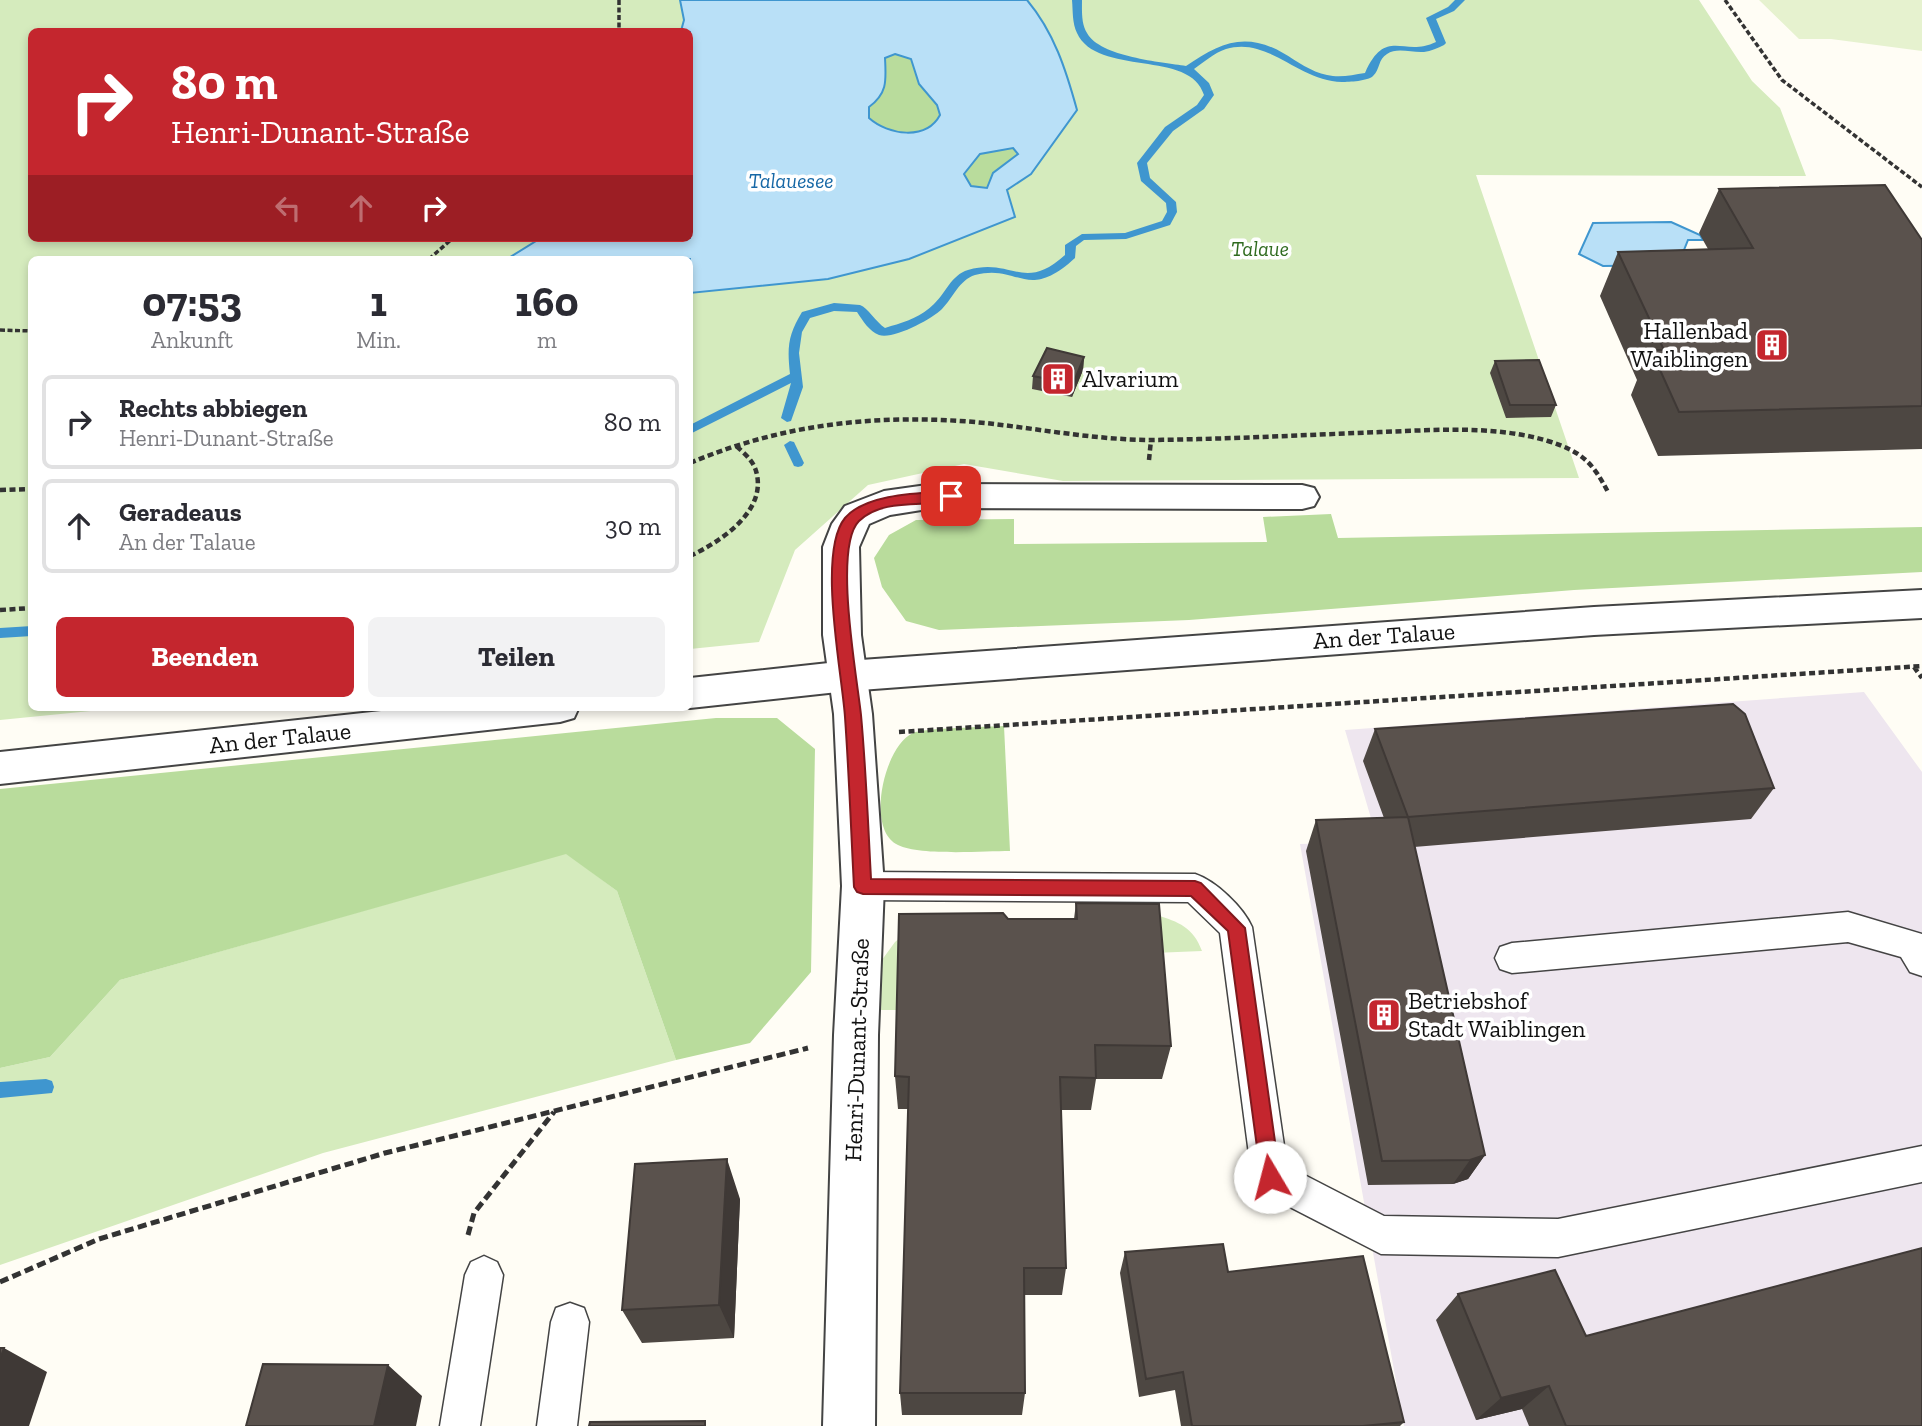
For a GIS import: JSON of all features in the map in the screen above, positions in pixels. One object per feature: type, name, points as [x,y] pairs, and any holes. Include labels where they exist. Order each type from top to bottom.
[{"type":"street","points":[[846,676],[842,635],[841,547],[849,524],[857,515],[877,506],[934,496],[1302,497]]},
{"type":"street","name":"An der Talaue","points":[[693,693],[846,676],[1580,622],[1922,604]]},
{"type":"street","name":"Henri-Dunant-Straße","points":[[846,676],[854,735],[863,887],[856,1035],[849,1426]]},
{"type":"street","name":"An der Talaue","points":[[0,768],[523,711]]},
{"type":"lane","points":[[863,887],[1195,888],[1236,928],[1270,1177],[1381,1235],[1558,1238],[1922,1164]]},
{"type":"lane","points":[[1512,958],[1849,927],[1912,945],[1922,961]]},
{"type":"lane","points":[[460,1426],[484,1275]]},
{"type":"lane","points":[[557,1426],[570,1322]]},
{"type":"path","points":[[619,0],[619,28]]},
{"type":"path","points":[[1725,0],[1782,80],[1922,187]]},
{"type":"path","points":[[432,256],[448,242]]},
{"type":"path","points":[[0,330],[28,331]]},
{"type":"path","points":[[693,462],[735,444],[799,429],[879,419],[959,421],[1103,438],[1150,440],[1464,429],[1511,433],[1564,447],[1589,461],[1609,494]]},
{"type":"path","points":[[693,555],[729,532],[747,514],[756,493],[757,473],[751,460],[735,444]]},
{"type":"path","points":[[0,490],[28,489]]},
{"type":"path","points":[[0,610],[28,608]]},
{"type":"path","points":[[1914,666],[1922,678]]},
{"type":"path","points":[[854,735],[1922,666]]},
{"type":"path","points":[[0,1282],[99,1239],[386,1153],[856,1035]]},
{"type":"path","points":[[484,1275],[456,1279],[474,1213],[555,1111]]},
{"type":"shaded area","points":[[1864,692],[1922,772],[1922,1426],[1404,1426],[1300,844],[1378,842],[1345,730]]},
{"type":"green space","points":[[0,0],[680,0],[684,20],[682,28],[28,28],[28,242],[535,242],[512,256],[28,256],[28,711],[91,711],[0,720]]},
{"type":"green space","name":"Talaue","points":[[1027,0],[1699,0],[1752,81],[1780,108],[1806,176],[1476,175],[1579,478],[1063,481],[964,464],[868,485],[795,550],[759,642],[693,649],[693,293],[828,279],[909,259],[1015,217],[1007,190],[1031,174],[1077,110],[1052,38]]},
{"type":"green space","points":[[1759,0],[1922,0],[1922,51],[1831,39],[1799,39]]},
{"type":"green space","points":[[895,53],[911,59],[919,84],[937,105],[940,115],[926,129],[907,133],[887,128],[869,118],[869,107],[883,91],[885,58]]},
{"type":"green space","points":[[1013,147],[1018,153],[987,188],[971,186],[964,174],[980,154]]},
{"type":"green space","points":[[1331,514],[1338,538],[1922,527],[1922,572],[1574,590],[1189,620],[939,630],[906,621],[882,587],[874,558],[889,535],[916,520],[1014,519],[1014,544],[1267,542],[1263,517]]},
{"type":"green space","points":[[716,718],[777,718],[815,749],[811,972],[750,1043],[676,1060],[617,891],[566,854],[120,980],[50,1057],[0,1068],[0,789]]},
{"type":"green space","points":[[1004,726],[1010,851],[921,851],[898,845],[888,836],[882,823],[882,788],[894,754],[903,741],[919,731]]},
{"type":"green space","points":[[566,853],[617,891],[676,1060],[323,1153],[0,1265],[0,1068],[50,1057],[120,980]]},
{"type":"green space","points":[[1156,915],[1172,920],[1190,931],[1202,951],[1153,953]]},
{"type":"green space","points":[[917,923],[900,1010],[877,1010],[879,964],[895,942]]},
{"type":"water","name":"Talauesee","points":[[680,0],[1027,0],[1052,38],[1077,110],[1031,174],[1007,190],[1015,217],[909,259],[828,279],[693,293],[693,256],[512,256],[535,242],[693,242],[693,28],[682,28],[684,20]],"holes":[[[895,54],[911,59],[919,84],[937,105],[940,115],[926,129],[906,133],[877,124],[869,118],[869,107],[883,91],[885,58]],[[1013,148],[1018,154],[993,173],[987,188],[971,186],[964,174],[980,154]]]},
{"type":"water","points":[[1671,222],[1700,235],[1703,240],[1688,240],[1678,265],[1603,266],[1579,254],[1593,223]]},
{"type":"building","name":"Hallenbad Waiblingen","points":[[1885,185],[1922,240],[1922,406],[1679,412],[1651,350],[1664,350],[1618,252],[1753,248],[1719,189]]},
{"type":"building","points":[[1047,348],[1084,357],[1073,384],[1033,376]]},
{"type":"building","points":[[1539,360],[1556,405],[1510,405],[1495,361]]},
{"type":"building","points":[[1733,704],[1745,714],[1774,788],[1408,817],[1375,729]]},
{"type":"building","name":"Betriebshof Stadt Waiblingen","points":[[1408,817],[1485,1155],[1470,1160],[1382,1161],[1316,820]]},
{"type":"building","points":[[1076,903],[1159,904],[1171,1046],[1095,1045],[1096,1078],[1060,1077],[1066,1268],[1024,1268],[1025,1393],[900,1393],[909,1077],[895,1076],[899,914],[1003,913],[1008,919],[1077,919]]},
{"type":"building","points":[[727,1159],[719,1305],[622,1310],[635,1164]]},
{"type":"building","points":[[1223,1244],[1228,1272],[1363,1256],[1404,1422],[1363,1426],[1192,1426],[1183,1372],[1146,1379],[1125,1252]]},
{"type":"building","points":[[1922,1248],[1922,1426],[1566,1426],[1549,1386],[1501,1398],[1458,1294],[1555,1270],[1586,1336]]},
{"type":"building","points":[[263,1364],[388,1365],[374,1426],[246,1426]]},
{"type":"building","points":[[705,1421],[705,1426],[589,1426],[590,1422]]},
{"type":"waterway","points":[[1077,0],[1080,29],[1092,44],[1133,59],[1188,69]]},
{"type":"waterway","points":[[1188,69],[1221,48],[1246,43],[1263,47],[1325,78],[1345,80],[1369,75],[1378,56],[1386,50],[1424,49],[1441,43],[1431,18],[1451,9],[1460,0]]},
{"type":"waterway","points":[[796,376],[793,353],[796,332],[806,315],[834,307],[860,309],[870,323],[883,332],[891,330],[929,315],[957,282],[970,273],[984,270],[1020,276],[1044,276],[1057,269],[1071,256],[1070,245],[1082,237],[1126,236],[1166,223],[1172,212],[1171,202],[1145,179],[1142,163],[1169,129],[1201,107],[1209,95],[1206,85],[1188,69]]},
{"type":"waterway","points":[[693,428],[796,376]]},
{"type":"waterway","points":[[787,418],[797,387],[796,376]]},
{"type":"waterway","points":[[790,445],[798,463]]},
{"type":"waterway","points":[[0,633],[28,631]]},
{"type":"waterway","points":[[0,1090],[46,1087]]},
{"type":"place","name":"Hallenbad Waiblingen","points":[[1772,345]]},
{"type":"place","name":"Alvarium","points":[[1058,379]]},
{"type":"place","name":"Betriebshof Stadt Waiblingen","points":[[1384,1015]]},
{"type":"route","points":[[951,496],[884,503],[857,515],[849,524],[841,547],[842,635],[853,714],[863,887],[1195,888],[1236,928],[1270,1177]]}]
